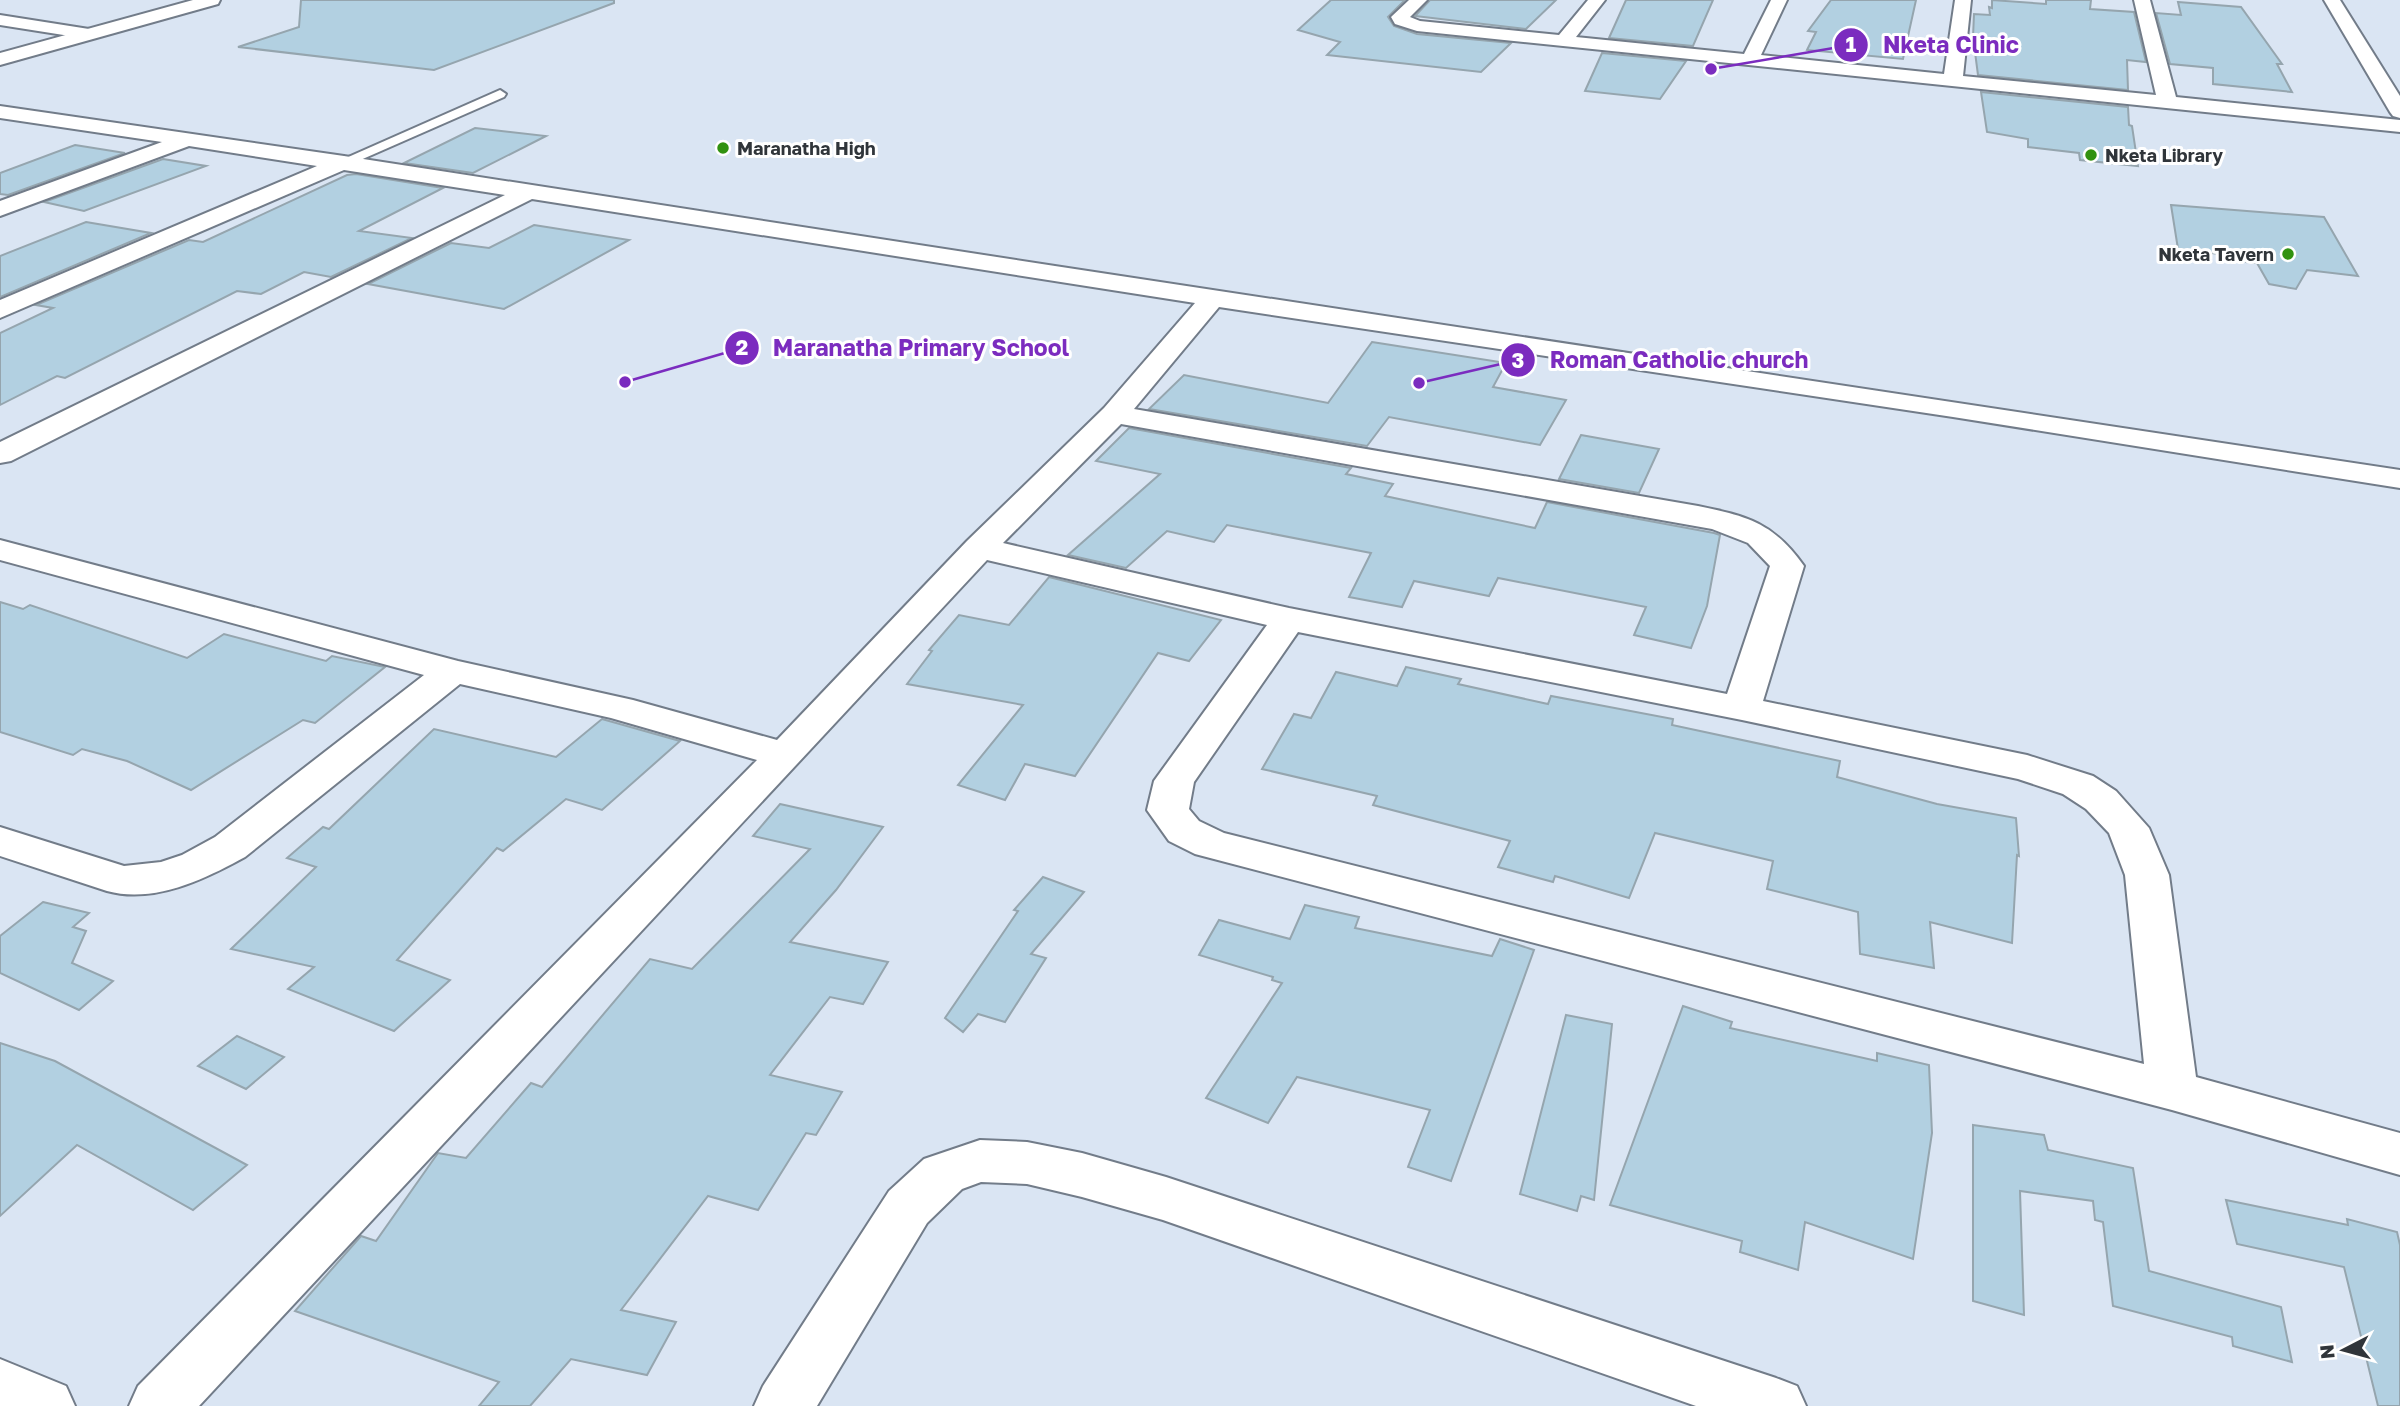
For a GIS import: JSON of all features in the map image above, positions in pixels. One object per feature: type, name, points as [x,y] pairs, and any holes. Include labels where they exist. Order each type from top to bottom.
[{"type":"street","points":[[0,59],[212,0]]},
{"type":"street","points":[[1419,0],[1400,17],[1401,20],[1417,26],[1563,42],[2167,100],[2400,126]]},
{"type":"street","points":[[1563,42],[1597,0]]},
{"type":"street","points":[[1750,60],[1779,0]]},
{"type":"street","points":[[1953,81],[1963,0]]},
{"type":"street","points":[[2142,0],[2167,100]]},
{"type":"street","points":[[2332,0],[2400,112]]},
{"type":"street","points":[[0,20],[89,34]]},
{"type":"street","points":[[2376,72],[2400,74]]},
{"type":"street","points":[[0,112],[344,162],[1213,298],[2003,415],[2400,479]]},
{"type":"street","points":[[0,209],[189,139]]},
{"type":"street","points":[[0,310],[344,162]]},
{"type":"street","points":[[0,454],[528,192]]},
{"type":"street","points":[[159,1406],[785,755],[979,548],[1114,414],[1213,298]]},
{"type":"street","points":[[1114,414],[1698,516],[1729,522],[1756,532],[1775,547],[1787,566],[1742,708]]},
{"type":"street","points":[[979,548],[1289,619],[1742,708],[2027,768],[2078,785],[2101,800],[2129,828],[2147,875],[2172,1090]]},
{"type":"street","points":[[0,550],[453,671],[619,708],[785,755]]},
{"type":"street","points":[[1289,619],[1174,781],[1168,810],[1184,831],[1210,844],[2172,1090],[2400,1154]]},
{"type":"street","points":[[0,841],[123,881],[166,876],[197,865],[230,847],[453,671]]},
{"type":"street","points":[[784,1406],[908,1207],[943,1174],[981,1161],[1027,1163],[1082,1175],[1166,1199],[1776,1406]]},
{"type":"street","points":[[0,1386],[45,1406]]},
{"type":"lane","points":[[344,162],[500,94]]},
{"type":"building","points":[[301,0],[614,0],[614,3],[434,70],[238,47],[299,27]]},
{"type":"building","points":[[1331,0],[1405,0],[1388,17],[1394,26],[1417,34],[1511,43],[1481,72],[1327,55],[1340,42],[1298,30]]},
{"type":"building","points":[[1430,0],[1556,0],[1526,29],[1415,16]]},
{"type":"building","points":[[1626,0],[1713,0],[1693,46],[1609,38]]},
{"type":"building","points":[[1831,0],[1916,0],[1903,59],[1807,50],[1816,32],[1808,31]]},
{"type":"building","points":[[1992,0],[2046,4],[2046,0],[2091,0],[2090,9],[2134,12],[2146,62],[2127,60],[2128,90],[1978,75],[1973,37],[1974,14],[1990,15]]},
{"type":"building","points":[[2178,2],[2241,7],[2282,64],[2277,64],[2292,92],[2213,84],[2213,68],[2170,64],[2156,13],[2181,15]]},
{"type":"building","points":[[1602,53],[1686,61],[1660,99],[1585,91]]},
{"type":"building","points":[[1981,92],[2128,107],[2138,166],[2080,160],[2079,153],[2028,147],[2028,139],[1987,132]]},
{"type":"building","points":[[475,128],[546,136],[473,173],[404,163]]},
{"type":"building","points":[[75,145],[125,153],[8,195],[0,194],[0,173]]},
{"type":"building","points":[[163,159],[206,166],[84,211],[44,202]]},
{"type":"building","points":[[356,174],[443,188],[359,231],[412,238],[331,277],[304,272],[261,294],[237,291],[65,378],[57,376],[0,405],[0,333],[53,308],[36,305],[189,240],[203,242],[347,175]]},
{"type":"building","points":[[2171,205],[2324,217],[2358,276],[2307,270],[2296,289],[2269,284],[2257,263],[2246,262],[2245,257],[2178,249]]},
{"type":"building","points":[[86,222],[151,233],[0,297],[0,256]]},
{"type":"building","points":[[534,225],[629,240],[504,309],[368,284],[451,243],[489,248]]},
{"type":"building","points":[[1372,342],[1506,363],[1493,387],[1566,400],[1540,445],[1389,417],[1367,446],[1149,409],[1184,375],[1328,403]]},
{"type":"building","points":[[1129,428],[1351,468],[1346,474],[1393,484],[1385,496],[1535,528],[1547,502],[1714,533],[1720,535],[1707,606],[1691,648],[1634,635],[1646,607],[1498,578],[1489,596],[1414,581],[1402,607],[1349,597],[1371,553],[1227,525],[1214,542],[1167,531],[1126,568],[1068,555],[1160,474],[1096,461]]},
{"type":"building","points":[[1581,435],[1659,449],[1639,493],[1559,479]]},
{"type":"building","points":[[1049,577],[1221,620],[1189,661],[1158,653],[1075,776],[1025,764],[1005,800],[958,785],[1023,705],[907,684],[932,651],[929,650],[959,615],[1009,625]]},
{"type":"building","points":[[0,602],[23,609],[30,605],[187,658],[224,634],[326,661],[332,656],[385,667],[315,723],[303,720],[191,790],[127,761],[82,749],[73,755],[0,732]]},
{"type":"building","points":[[1406,667],[1461,679],[1458,684],[1548,704],[1551,696],[1673,719],[1672,725],[1840,761],[1837,777],[1937,804],[2016,818],[2019,856],[2017,855],[2012,943],[1930,922],[1934,968],[1860,954],[1858,912],[1767,889],[1773,861],[1655,833],[1629,898],[1555,876],[1553,882],[1498,867],[1510,841],[1373,805],[1377,796],[1262,769],[1294,714],[1311,718],[1336,672],[1397,686]]},
{"type":"building","points":[[602,719],[680,741],[602,810],[566,799],[503,851],[497,848],[397,960],[450,980],[394,1031],[288,989],[314,967],[231,949],[316,867],[287,858],[323,827],[329,829],[434,729],[556,757]]},
{"type":"building","points":[[780,804],[883,827],[836,890],[790,942],[888,962],[863,1004],[830,997],[770,1075],[842,1092],[816,1135],[806,1133],[758,1210],[708,1196],[621,1310],[676,1322],[647,1375],[571,1359],[530,1406],[479,1406],[499,1382],[295,1311],[361,1236],[376,1241],[438,1153],[466,1158],[531,1083],[542,1087],[650,959],[692,969],[810,849],[753,836]]},
{"type":"building","points":[[1043,877],[1084,892],[1031,954],[1046,958],[1005,1022],[978,1014],[963,1032],[945,1018],[1018,911],[1014,910]]},
{"type":"building","points":[[43,902],[89,913],[73,927],[86,931],[72,963],[113,981],[79,1010],[0,973],[0,936]]},
{"type":"building","points":[[1305,905],[1359,917],[1355,928],[1492,956],[1500,939],[1534,950],[1451,1181],[1408,1167],[1430,1110],[1297,1077],[1268,1123],[1206,1098],[1282,983],[1272,980],[1273,977],[1199,955],[1219,920],[1290,939]]},
{"type":"building","points":[[1683,1006],[1732,1022],[1730,1028],[1877,1061],[1877,1053],[1929,1065],[1932,1133],[1913,1259],[1805,1222],[1798,1270],[1740,1252],[1742,1241],[1610,1205]]},
{"type":"building","points":[[1566,1015],[1612,1024],[1594,1200],[1581,1196],[1577,1211],[1520,1194]]},
{"type":"building","points":[[237,1036],[284,1057],[246,1089],[198,1066]]},
{"type":"building","points":[[0,1043],[55,1061],[247,1165],[193,1210],[77,1145],[0,1216]]},
{"type":"building","points":[[1973,1125],[2044,1135],[2048,1150],[2133,1168],[2149,1271],[2281,1307],[2292,1362],[2233,1346],[2232,1337],[2113,1306],[2103,1222],[2095,1220],[2093,1201],[2020,1191],[2024,1315],[1973,1301]]},
{"type":"building","points":[[2226,1200],[2348,1225],[2347,1219],[2397,1232],[2400,1245],[2400,1406],[2378,1406],[2344,1267],[2237,1244]]},
{"type":"place","name":"Nketa Clinic","points":[[1711,69]]},
{"type":"place","name":"Maranatha High","points":[[723,148]]},
{"type":"place","name":"Nketa Library","points":[[2091,155]]},
{"type":"place","name":"Nketa Tavern","points":[[2288,254]]},
{"type":"place","name":"Maranatha Primary School","points":[[625,382]]},
{"type":"place","name":"Roman Catholic church","points":[[1419,383]]}]
